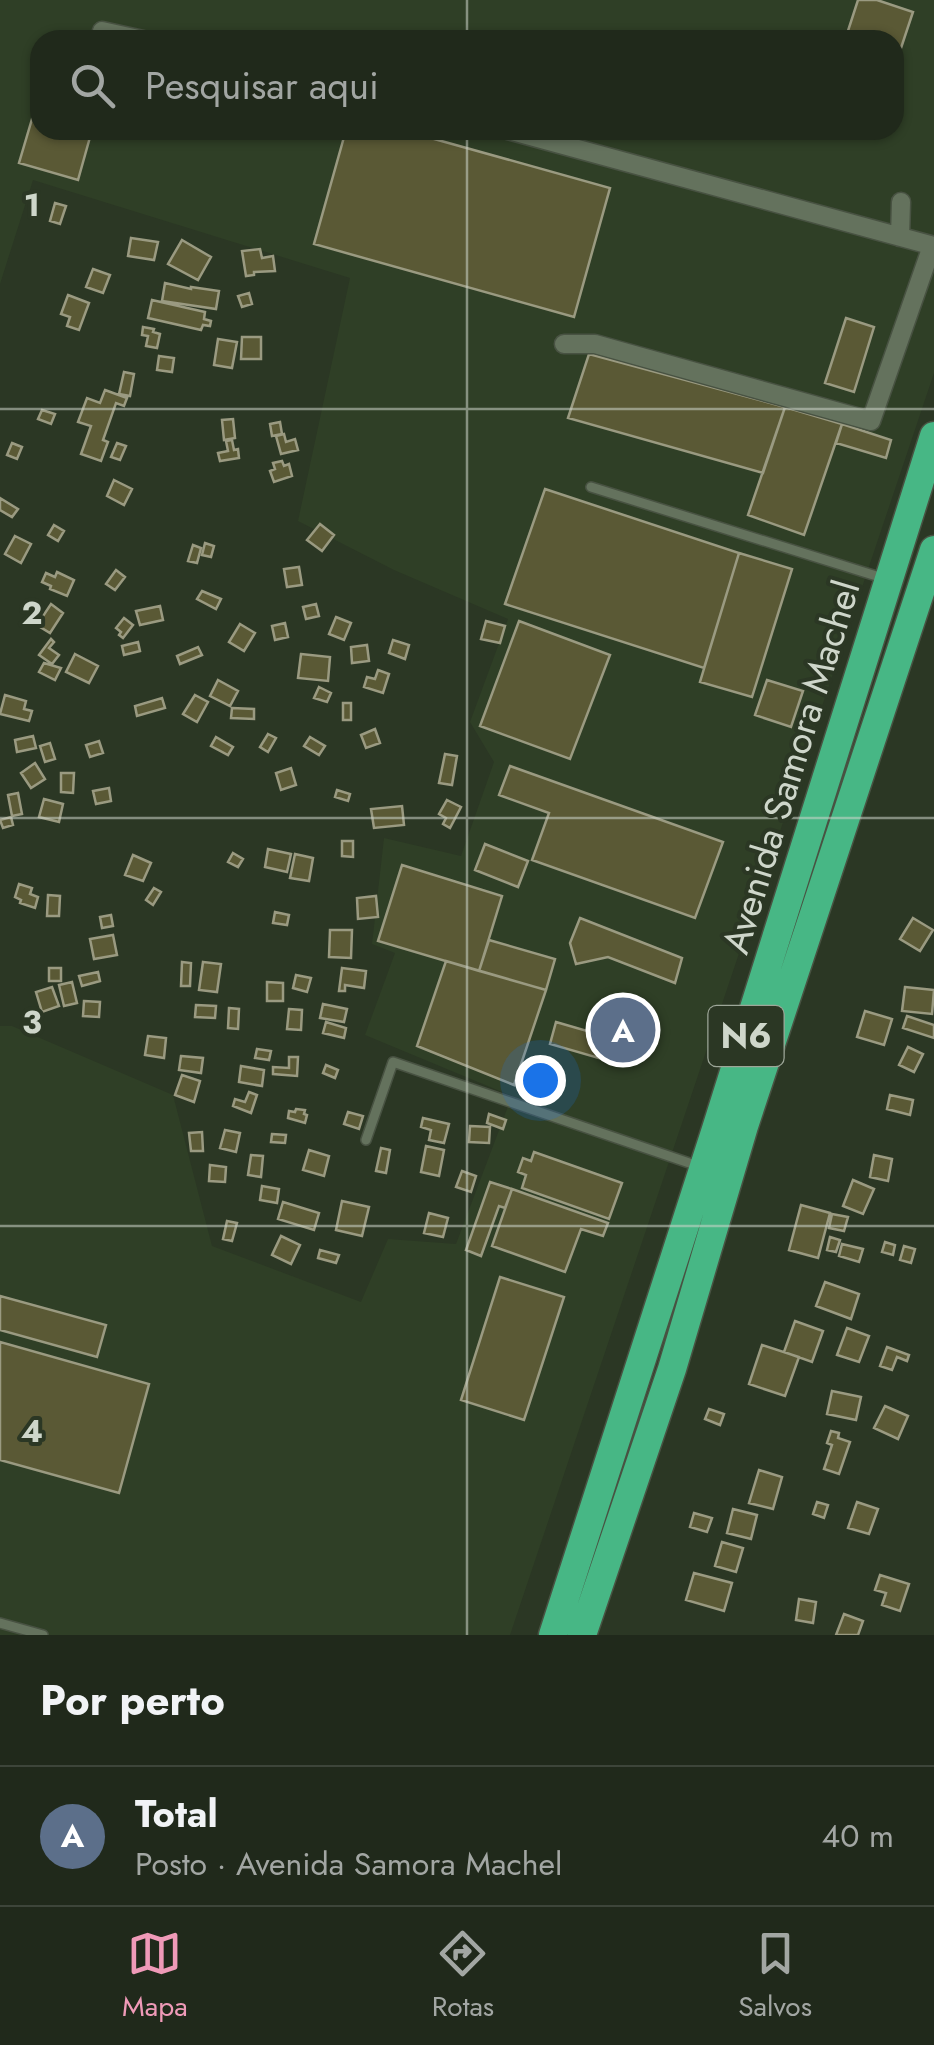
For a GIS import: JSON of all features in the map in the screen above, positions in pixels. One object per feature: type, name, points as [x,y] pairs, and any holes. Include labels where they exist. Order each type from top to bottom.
[{"type":"highway","name":"Avenida Samora Machel","points":[[553,1635],[934,436]]},
{"type":"highway","name":"Avenida Samora Machel","points":[[582,1635],[672,1369],[744,1126],[934,550]]},
{"type":"street","points":[[545,140],[933,246],[871,422],[595,344],[564,344]]},
{"type":"street","points":[[900,237],[901,202]]},
{"type":"lane","points":[[591,487],[889,580]]},
{"type":"lane","points":[[366,1140],[393,1062],[704,1168]]},
{"type":"lane","points":[[0,1623],[44,1635]]},
{"type":"shaded area","points":[[0,0],[934,0],[934,373],[510,1635],[0,1635],[0,1026],[12,1026],[173,1095],[212,1246],[361,1302],[388,1239],[456,1244],[512,1096],[365,1035],[395,953],[372,944],[384,838],[461,856],[494,762],[470,722],[508,619],[394,570],[298,521],[350,278],[33,180],[0,284]]},
{"type":"building","points":[[858,0],[877,0],[913,12],[904,39],[904,30],[848,30]]},
{"type":"building","points":[[30,126],[30,140],[89,140],[78,180],[19,163]]},
{"type":"building","points":[[343,140],[438,140],[610,188],[574,317],[314,244]]},
{"type":"building","points":[[55,203],[66,206],[60,224],[50,221]]},
{"type":"building","points":[[131,238],[158,242],[154,260],[128,256]]},
{"type":"building","points":[[182,240],[211,257],[198,280],[168,264]]},
{"type":"building","points":[[260,249],[262,258],[273,256],[275,271],[246,276],[242,251]]},
{"type":"building","points":[[93,269],[110,275],[103,293],[86,287]]},
{"type":"building","points":[[165,283],[219,291],[216,309],[162,301]]},
{"type":"building","points":[[249,293],[252,304],[242,307],[238,296]]},
{"type":"building","points":[[68,295],[89,303],[79,330],[67,326],[70,317],[61,314]]},
{"type":"building","points":[[152,300],[205,312],[204,319],[211,321],[210,326],[203,325],[201,330],[148,318]]},
{"type":"building","points":[[846,318],[874,327],[854,392],[825,383]]},
{"type":"building","points":[[143,327],[160,334],[157,348],[146,346],[148,336],[142,335]]},
{"type":"building","points":[[242,337],[261,337],[261,359],[241,359]]},
{"type":"building","points":[[218,339],[237,342],[232,368],[214,365]]},
{"type":"building","points":[[589,354],[785,407],[763,473],[568,418]]},
{"type":"building","points":[[159,356],[174,358],[172,372],[157,370]]},
{"type":"building","points":[[124,372],[134,374],[130,396],[119,394]]},
{"type":"building","points":[[105,390],[127,398],[124,406],[116,403],[103,440],[108,442],[101,461],[81,454],[91,426],[78,422],[87,398],[100,403]]},
{"type":"building","points":[[785,407],[842,424],[804,535],[748,515]]},
{"type":"building","points":[[42,410],[55,414],[51,424],[38,419]]},
{"type":"building","points":[[233,419],[235,438],[224,440],[222,420]]},
{"type":"building","points":[[280,422],[282,434],[272,436],[270,424]]},
{"type":"building","points":[[842,424],[891,440],[886,458],[836,443]]},
{"type":"building","points":[[284,434],[286,442],[295,439],[298,450],[281,454],[276,436]]},
{"type":"building","points":[[232,440],[239,458],[220,461],[218,453],[228,451],[226,441]]},
{"type":"building","points":[[12,443],[22,447],[17,459],[7,455]]},
{"type":"building","points":[[117,443],[126,446],[120,460],[111,457]]},
{"type":"building","points":[[282,461],[284,466],[289,464],[292,476],[274,482],[270,471],[275,469],[273,463]]},
{"type":"building","points":[[114,480],[132,489],[124,505],[107,496]]},
{"type":"building","points":[[545,489],[739,553],[704,668],[505,604]]},
{"type":"building","points":[[0,498],[18,509],[12,517],[0,510]]},
{"type":"building","points":[[320,524],[334,535],[322,551],[307,540]]},
{"type":"building","points":[[54,525],[64,531],[58,541],[48,535]]},
{"type":"building","points":[[15,536],[31,544],[21,563],[5,554]]},
{"type":"building","points":[[205,543],[214,546],[211,557],[202,555]]},
{"type":"building","points":[[193,545],[201,548],[197,563],[188,561]]},
{"type":"building","points":[[739,553],[792,569],[752,697],[700,682]]},
{"type":"building","points":[[299,567],[302,585],[287,587],[284,569]]},
{"type":"building","points":[[116,570],[125,577],[115,590],[106,584]]},
{"type":"building","points":[[57,572],[74,580],[67,596],[42,582],[46,573],[55,577]]},
{"type":"building","points":[[202,591],[221,599],[216,609],[197,599]]},
{"type":"building","points":[[51,604],[63,613],[50,633],[37,625]]},
{"type":"building","points":[[316,604],[319,616],[306,619],[303,607]]},
{"type":"building","points":[[160,606],[163,620],[140,625],[136,611]]},
{"type":"building","points":[[336,617],[351,623],[344,640],[329,634]]},
{"type":"building","points":[[124,618],[133,625],[123,638],[116,628]]},
{"type":"building","points":[[486,621],[505,626],[500,643],[481,639]]},
{"type":"building","points":[[519,621],[610,655],[570,759],[480,726]]},
{"type":"building","points":[[285,623],[288,637],[275,640],[272,626]]},
{"type":"building","points":[[240,624],[255,633],[244,651],[229,642]]},
{"type":"building","points":[[51,639],[54,642],[49,648],[59,655],[52,664],[39,655]]},
{"type":"building","points":[[393,640],[409,645],[405,659],[389,653]]},
{"type":"building","points":[[138,642],[140,651],[124,655],[122,646]]},
{"type":"building","points":[[367,645],[369,661],[352,663],[351,647]]},
{"type":"building","points":[[198,647],[202,655],[180,664],[177,656]]},
{"type":"building","points":[[75,654],[98,666],[89,683],[66,672]]},
{"type":"building","points":[[301,654],[330,657],[328,681],[298,678]]},
{"type":"building","points":[[44,663],[61,668],[55,680],[39,672]]},
{"type":"building","points":[[378,670],[389,674],[383,693],[364,687],[367,677],[375,679]]},
{"type":"building","points":[[218,680],[238,691],[230,706],[210,696]]},
{"type":"building","points":[[767,680],[803,691],[791,727],[755,715]]},
{"type":"building","points":[[319,687],[331,693],[327,702],[314,698]]},
{"type":"building","points":[[5,695],[26,701],[24,709],[32,711],[29,721],[0,714]]},
{"type":"building","points":[[195,695],[208,702],[197,722],[183,714]]},
{"type":"building","points":[[162,698],[165,708],[137,716],[135,706]]},
{"type":"building","points":[[343,703],[351,703],[351,720],[343,720]]},
{"type":"building","points":[[232,708],[254,709],[254,719],[231,718]]},
{"type":"building","points":[[375,729],[380,743],[366,748],[361,735]]},
{"type":"building","points":[[268,734],[276,738],[268,752],[260,747]]},
{"type":"building","points":[[33,736],[36,748],[17,752],[15,740]]},
{"type":"building","points":[[216,737],[233,747],[228,755],[211,746]]},
{"type":"building","points":[[310,737],[325,746],[319,755],[304,746]]},
{"type":"building","points":[[99,741],[103,753],[90,757],[86,745]]},
{"type":"building","points":[[50,743],[55,759],[45,762],[40,746]]},
{"type":"building","points":[[445,754],[457,756],[452,785],[439,783]]},
{"type":"building","points":[[35,763],[45,779],[31,788],[21,773]]},
{"type":"building","points":[[510,766],[723,842],[695,918],[532,860],[549,813],[499,795]]},
{"type":"building","points":[[291,768],[296,785],[281,790],[276,773]]},
{"type":"building","points":[[61,773],[74,773],[73,793],[61,792]]},
{"type":"building","points":[[109,788],[111,801],[96,804],[93,791]]},
{"type":"building","points":[[337,790],[350,794],[348,801],[335,797]]},
{"type":"building","points":[[18,793],[22,814],[12,816],[8,795]]},
{"type":"building","points":[[44,799],[63,804],[59,822],[39,817]]},
{"type":"building","points":[[447,800],[461,807],[450,828],[443,824],[446,818],[439,814]]},
{"type":"building","points":[[402,806],[404,825],[374,828],[371,809]]},
{"type":"building","points":[[11,817],[13,825],[3,828],[0,820]]},
{"type":"building","points":[[342,841],[353,841],[353,857],[342,856]]},
{"type":"building","points":[[485,844],[528,861],[518,887],[475,870]]},
{"type":"building","points":[[268,849],[291,854],[287,872],[265,867]]},
{"type":"building","points":[[233,853],[243,859],[238,867],[228,862]]},
{"type":"building","points":[[295,854],[313,858],[309,881],[290,878]]},
{"type":"building","points":[[133,855],[151,863],[143,881],[125,875]]},
{"type":"building","points":[[402,865],[502,896],[479,971],[378,941]]},
{"type":"building","points":[[19,884],[32,888],[30,894],[38,897],[35,908],[15,897]]},
{"type":"building","points":[[154,888],[161,892],[153,905],[146,900]]},
{"type":"building","points":[[48,895],[60,896],[59,916],[47,916]]},
{"type":"building","points":[[376,896],[378,917],[358,919],[357,898]]},
{"type":"building","points":[[275,912],[289,915],[287,925],[273,923]]},
{"type":"building","points":[[111,915],[113,926],[102,928],[100,917]]},
{"type":"building","points":[[580,918],[682,958],[675,983],[608,957],[576,964],[570,943]]},
{"type":"building","points":[[913,918],[933,930],[920,951],[900,939]]},
{"type":"building","points":[[330,930],[352,930],[351,958],[329,957]]},
{"type":"building","points":[[113,935],[117,955],[94,959],[90,939]]},
{"type":"building","points":[[489,940],[555,959],[546,990],[479,971]]},
{"type":"building","points":[[446,961],[546,990],[514,1085],[417,1046]]},
{"type":"building","points":[[182,962],[191,963],[190,986],[181,986]]},
{"type":"building","points":[[203,962],[221,964],[217,992],[199,990]]},
{"type":"building","points":[[49,968],[61,968],[61,981],[49,981]]},
{"type":"building","points":[[342,968],[366,971],[364,988],[345,985],[345,991],[339,991]]},
{"type":"building","points":[[98,972],[100,981],[82,986],[79,976]]},
{"type":"building","points":[[296,975],[311,978],[307,992],[293,988]]},
{"type":"building","points":[[72,982],[77,1003],[64,1006],[59,985]]},
{"type":"building","points":[[267,982],[283,983],[283,1001],[267,1001]]},
{"type":"building","points":[[52,987],[59,1006],[42,1012],[36,992]]},
{"type":"building","points":[[905,987],[934,990],[932,1014],[902,1011]]},
{"type":"building","points":[[84,1001],[100,1002],[99,1017],[83,1016]]},
{"type":"building","points":[[323,1004],[347,1009],[344,1022],[320,1018]]},
{"type":"building","points":[[196,1005],[216,1006],[215,1018],[195,1017]]},
{"type":"building","points":[[229,1008],[239,1009],[238,1029],[228,1028]]},
{"type":"building","points":[[289,1009],[302,1010],[301,1030],[287,1029]]},
{"type":"building","points":[[865,1011],[892,1019],[884,1045],[857,1037]]},
{"type":"building","points":[[907,1016],[934,1025],[934,1038],[903,1028]]},
{"type":"building","points":[[326,1022],[346,1028],[344,1038],[323,1033]]},
{"type":"building","points":[[556,1022],[615,1039],[609,1061],[550,1044]]},
{"type":"building","points":[[148,1036],[166,1038],[164,1058],[145,1055]]},
{"type":"building","points":[[908,1047],[923,1054],[914,1072],[899,1065]]},
{"type":"building","points":[[257,1049],[271,1051],[269,1060],[255,1058]]},
{"type":"building","points":[[181,1056],[203,1058],[201,1073],[179,1070]]},
{"type":"building","points":[[289,1057],[298,1057],[297,1076],[273,1074],[273,1067],[289,1068]]},
{"type":"building","points":[[326,1065],[338,1070],[335,1078],[323,1073]]},
{"type":"building","points":[[241,1066],[264,1070],[262,1086],[239,1082]]},
{"type":"building","points":[[182,1075],[200,1081],[194,1102],[175,1095]]},
{"type":"building","points":[[249,1092],[257,1095],[251,1113],[233,1106],[235,1099],[245,1102]]},
{"type":"building","points":[[890,1095],[913,1100],[910,1115],[887,1109]]},
{"type":"building","points":[[305,1110],[305,1123],[288,1118],[289,1111]]},
{"type":"building","points":[[348,1112],[363,1116],[359,1129],[344,1124]]},
{"type":"building","points":[[489,1114],[506,1120],[503,1129],[487,1123]]},
{"type":"building","points":[[423,1118],[449,1124],[444,1143],[429,1140],[431,1130],[421,1127]]},
{"type":"building","points":[[470,1126],[490,1127],[489,1143],[469,1142]]},
{"type":"building","points":[[225,1130],[240,1133],[236,1152],[220,1148]]},
{"type":"building","points":[[202,1132],[203,1151],[191,1151],[189,1133]]},
{"type":"building","points":[[272,1134],[286,1135],[285,1143],[271,1142]]},
{"type":"building","points":[[426,1146],[444,1150],[439,1176],[421,1172]]},
{"type":"building","points":[[381,1148],[390,1150],[386,1173],[376,1171]]},
{"type":"building","points":[[309,1150],[329,1156],[324,1176],[303,1170]]},
{"type":"building","points":[[534,1152],[622,1183],[609,1219],[522,1188],[526,1175],[518,1172],[523,1158],[531,1161]]},
{"type":"building","points":[[251,1155],[263,1156],[261,1177],[248,1175]]},
{"type":"building","points":[[874,1155],[892,1159],[888,1181],[870,1177]]},
{"type":"building","points":[[210,1165],[226,1167],[225,1182],[209,1181]]},
{"type":"building","points":[[462,1171],[476,1176],[471,1192],[456,1187]]},
{"type":"building","points":[[853,1180],[874,1189],[863,1214],[843,1206]]},
{"type":"building","points":[[490,1182],[512,1189],[505,1208],[499,1206],[481,1256],[466,1250]]},
{"type":"building","points":[[262,1186],[279,1189],[277,1203],[260,1200]]},
{"type":"building","points":[[512,1189],[608,1223],[603,1236],[581,1229],[565,1272],[492,1246]]},
{"type":"building","points":[[342,1201],[369,1207],[362,1236],[336,1230]]},
{"type":"building","points":[[283,1202],[319,1213],[314,1230],[278,1219]]},
{"type":"building","points":[[801,1205],[830,1213],[818,1258],[789,1250]]},
{"type":"building","points":[[429,1213],[448,1218],[443,1237],[424,1233]]},
{"type":"building","points":[[832,1214],[848,1217],[844,1231],[829,1228]]},
{"type":"building","points":[[227,1221],[237,1223],[232,1241],[223,1239]]},
{"type":"building","points":[[281,1236],[300,1245],[291,1264],[272,1255]]},
{"type":"building","points":[[830,1237],[840,1240],[836,1252],[827,1250]]},
{"type":"building","points":[[885,1242],[895,1245],[893,1255],[882,1252]]},
{"type":"building","points":[[842,1244],[863,1249],[859,1262],[839,1256]]},
{"type":"building","points":[[904,1246],[915,1249],[911,1263],[900,1260]]},
{"type":"building","points":[[320,1250],[339,1255],[336,1263],[318,1258]]},
{"type":"building","points":[[500,1277],[564,1297],[524,1420],[461,1400]]},
{"type":"building","points":[[825,1282],[859,1294],[851,1319],[816,1306]]},
{"type":"building","points":[[0,1296],[106,1325],[97,1357],[0,1330]]},
{"type":"building","points":[[795,1321],[823,1331],[812,1362],[784,1352]]},
{"type":"building","points":[[847,1328],[869,1336],[859,1362],[837,1355]]},
{"type":"building","points":[[0,1342],[149,1384],[119,1493],[0,1460]]},
{"type":"building","points":[[762,1345],[799,1357],[785,1396],[749,1384]]},
{"type":"building","points":[[887,1347],[909,1355],[907,1361],[897,1357],[892,1370],[880,1366]]},
{"type":"building","points":[[832,1391],[861,1397],[856,1420],[827,1414]]},
{"type":"building","points":[[885,1406],[908,1416],[898,1439],[874,1428]]},
{"type":"building","points":[[709,1409],[724,1414],[720,1425],[705,1419]]},
{"type":"building","points":[[831,1431],[850,1442],[839,1474],[824,1469],[832,1445],[827,1443]]},
{"type":"building","points":[[759,1470],[782,1477],[773,1509],[749,1503]]},
{"type":"building","points":[[817,1502],[828,1505],[824,1518],[813,1514]]},
{"type":"building","points":[[857,1502],[878,1509],[869,1534],[848,1528]]},
{"type":"building","points":[[733,1509],[757,1515],[751,1539],[727,1533]]},
{"type":"building","points":[[694,1513],[712,1518],[707,1532],[690,1527]]},
{"type":"building","points":[[722,1542],[743,1548],[736,1572],[715,1566]]},
{"type":"building","points":[[694,1573],[732,1583],[724,1611],[686,1600]]},
{"type":"building","points":[[880,1575],[909,1584],[900,1611],[882,1605],[886,1593],[875,1590]]},
{"type":"building","points":[[799,1599],[816,1602],[813,1623],[796,1620]]},
{"type":"building","points":[[844,1614],[863,1621],[858,1635],[836,1635]]},
{"type":"place","name":"Total","points":[[623,1030]]}]
